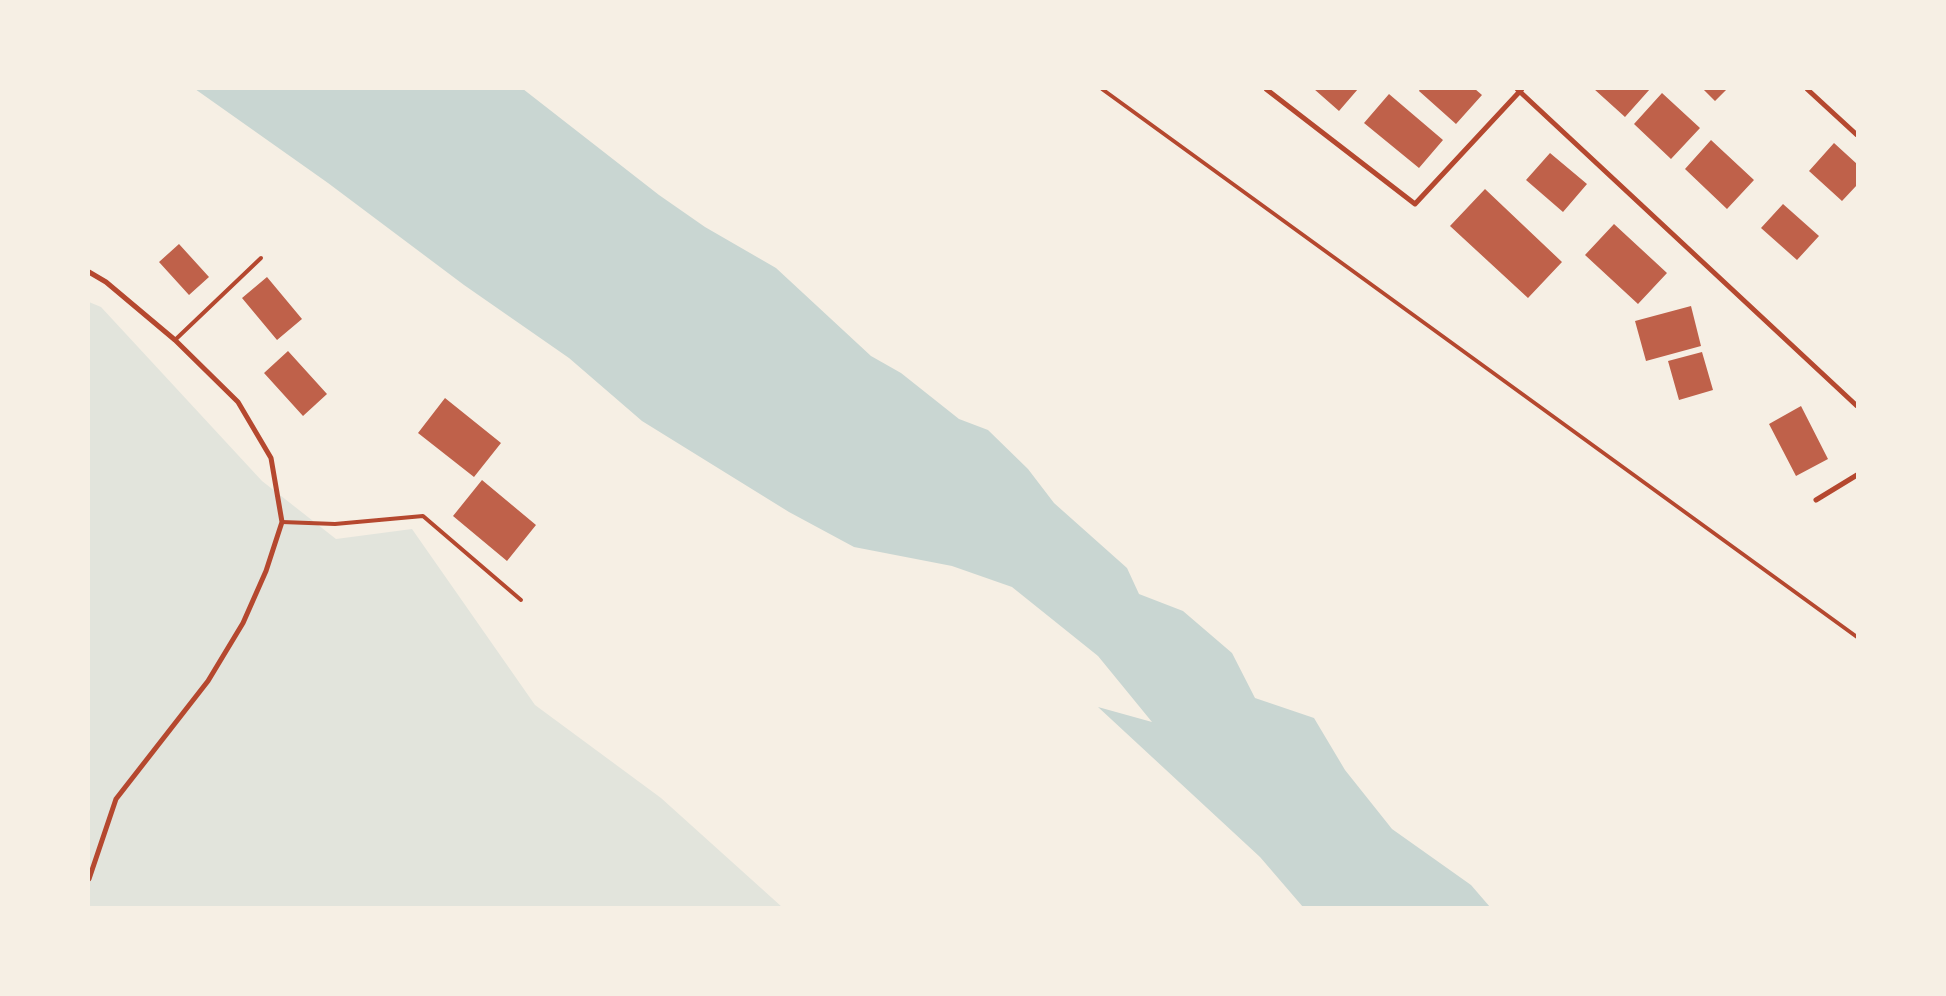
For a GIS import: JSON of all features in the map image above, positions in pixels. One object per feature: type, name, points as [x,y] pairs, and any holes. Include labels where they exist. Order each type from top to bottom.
[{"type":"street","points":[[1266,89],[1415,204],[1520,90],[1857,406]]},
{"type":"street","points":[[1807,89],[1857,135]]},
{"type":"street","points":[[89,272],[106,282],[175,340],[238,402],[272,458],[282,522],[266,571],[243,623],[208,681],[116,799],[89,879]]},
{"type":"street","points":[[1816,500],[1857,475]]},
{"type":"lane","points":[[1102,89],[1857,637]]},
{"type":"lane","points":[[175,340],[261,258]]},
{"type":"lane","points":[[282,522],[335,524],[424,516],[521,600]]},
{"type":"shaded area","points":[[195,89],[523,89],[659,195],[705,227],[776,268],[871,356],[901,373],[959,419],[988,430],[1028,469],[1054,503],[1127,568],[1139,594],[1183,611],[1232,653],[1255,698],[1314,718],[1345,770],[1392,829],[1471,885],[1490,907],[1303,907],[1260,857],[1098,707],[1152,722],[1098,656],[1012,587],[952,566],[854,547],[789,512],[642,421],[569,358],[464,285],[328,183]]},
{"type":"shaded area","points":[[89,302],[101,307],[262,481],[336,539],[412,529],[535,705],[661,798],[782,907],[89,907]]},
{"type":"building","points":[[1314,89],[1358,89],[1339,111]]},
{"type":"building","points":[[1420,89],[1475,89],[1482,95],[1456,124],[1419,91]]},
{"type":"building","points":[[1594,89],[1650,89],[1625,117]]},
{"type":"building","points":[[1703,89],[1727,89],[1715,101]]},
{"type":"building","points":[[1662,93],[1700,128],[1671,159],[1634,124]]},
{"type":"building","points":[[1389,94],[1443,140],[1419,168],[1364,123]]},
{"type":"building","points":[[1711,140],[1754,180],[1727,209],[1685,169]]},
{"type":"building","points":[[1834,143],[1857,164],[1857,185],[1842,201],[1809,171]]},
{"type":"building","points":[[1550,153],[1587,184],[1563,212],[1526,180]]},
{"type":"building","points":[[1485,189],[1562,262],[1528,298],[1450,226]]},
{"type":"building","points":[[1783,204],[1819,236],[1797,260],[1761,228]]},
{"type":"building","points":[[1614,224],[1667,273],[1638,304],[1585,255]]},
{"type":"building","points":[[179,244],[209,277],[189,295],[159,262]]},
{"type":"building","points":[[267,277],[302,319],[277,340],[242,298]]},
{"type":"building","points":[[1691,306],[1701,346],[1646,361],[1635,321]]},
{"type":"building","points":[[288,351],[327,394],[303,416],[264,373]]},
{"type":"building","points":[[1702,352],[1713,390],[1679,400],[1668,361]]},
{"type":"building","points":[[445,398],[501,443],[474,477],[418,433]]},
{"type":"building","points":[[1801,406],[1828,459],[1796,476],[1769,424]]},
{"type":"building","points":[[482,480],[536,525],[507,561],[453,516]]}]
